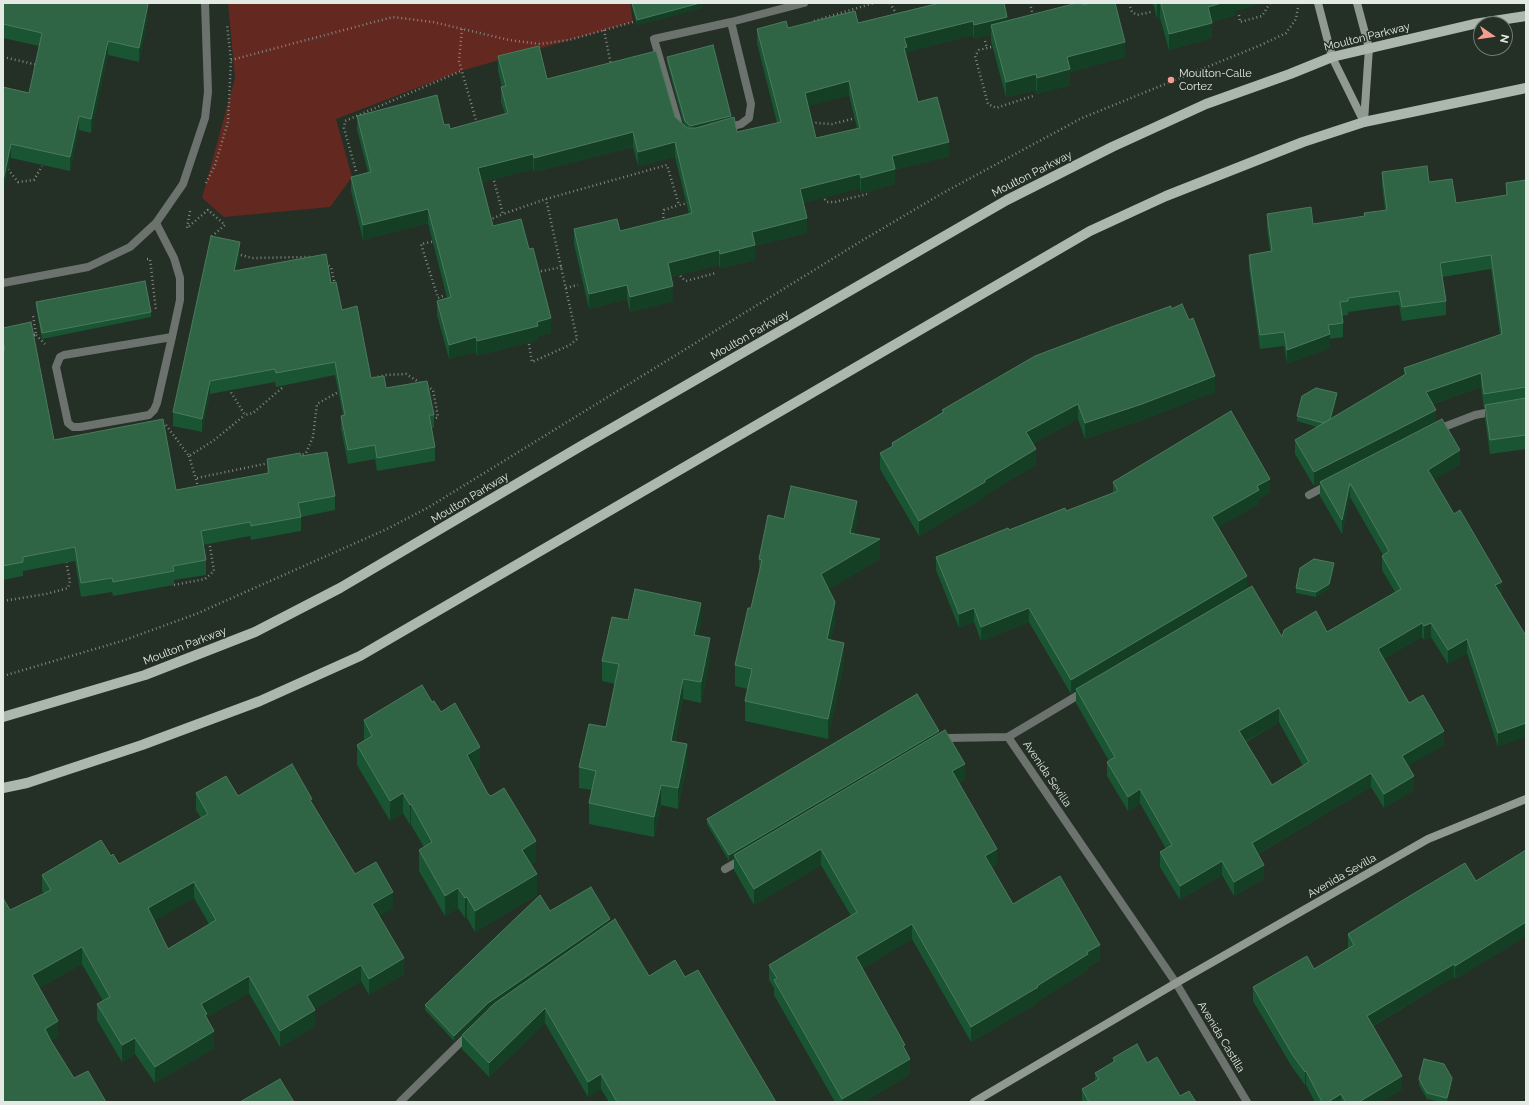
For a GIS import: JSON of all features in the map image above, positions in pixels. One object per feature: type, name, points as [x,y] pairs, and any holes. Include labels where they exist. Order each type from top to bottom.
[{"type":"main road","name":"Moulton Parkway","points":[[3,717],[146,675],[255,632],[340,588],[581,446],[1007,200],[1112,147],[1206,104],[1290,74],[1332,57],[1474,24],[1526,16]]},
{"type":"main road","points":[[3,788],[27,783],[150,743],[260,701],[360,656],[1090,231],[1229,170],[1303,142],[1364,122],[1526,88]]},
{"type":"street","points":[[3,283],[88,267],[130,247],[156,223],[183,184],[205,118],[208,92],[205,3]]},
{"type":"street","points":[[688,137],[680,130],[654,39],[731,22],[804,3]]},
{"type":"street","points":[[1318,3],[1332,57],[1364,122]]},
{"type":"street","points":[[1357,3],[1369,48],[1364,122]]},
{"type":"street","points":[[718,131],[741,124],[749,118],[751,104],[731,22]]},
{"type":"street","points":[[156,223],[174,258],[180,278],[180,300],[172,337],[154,410],[148,415],[80,427],[73,427],[68,423],[56,367],[58,359],[64,355],[172,337]]},
{"type":"street","points":[[1426,435],[1475,415],[1504,410]]},
{"type":"street","points":[[1309,495],[1336,481]]},
{"type":"street","points":[[934,746],[947,738],[1008,737],[1096,685]]},
{"type":"street","name":"Avenida Sevilla","points":[[1008,737],[1176,983]]},
{"type":"street","name":"Avenida Sevilla","points":[[974,1102],[1176,983],[1428,840],[1526,799]]},
{"type":"street","points":[[725,869],[752,853]]},
{"type":"street","name":"Avenida Castilla","points":[[1176,983],[1247,1102]]},
{"type":"street","points":[[400,1102],[474,1029]]},
{"type":"path","points":[[890,3],[900,20]]},
{"type":"path","points":[[1030,3],[1034,14],[1030,20]]},
{"type":"path","points":[[1128,3],[1132,12],[1137,15],[1151,12]]},
{"type":"path","points":[[1239,15],[1240,22],[1262,16],[1270,3]]},
{"type":"path","points":[[3,676],[122,641],[196,614],[387,529],[429,507],[863,240],[941,194],[1082,118],[1286,33],[1296,19],[1299,3]]},
{"type":"path","points":[[203,188],[215,165],[228,122],[231,60],[226,17]]},
{"type":"path","points":[[231,60],[393,17],[433,22],[509,40],[540,44],[569,40],[633,22]]},
{"type":"path","points":[[462,29],[458,61],[478,127]]},
{"type":"path","points":[[604,30],[612,72]]},
{"type":"path","points":[[985,41],[987,48]]},
{"type":"path","points":[[1000,45],[979,50],[975,56],[988,104],[996,108],[1033,96]]},
{"type":"path","points":[[3,57],[44,66]]},
{"type":"path","points":[[356,171],[344,128],[345,121],[461,71]]},
{"type":"path","points":[[806,126],[816,123],[832,124],[861,116]]},
{"type":"path","points":[[811,117],[812,125]]},
{"type":"path","points":[[3,163],[18,182],[34,180],[42,166]]},
{"type":"path","points":[[482,223],[546,199],[667,165],[679,205]]},
{"type":"path","points":[[491,170],[503,214]]},
{"type":"path","points":[[821,192],[823,198],[827,202],[835,202],[868,194]]},
{"type":"path","points":[[529,344],[532,362],[570,345],[577,339],[546,199]]},
{"type":"path","points":[[666,228],[663,215],[664,210],[694,202]]},
{"type":"path","points":[[192,207],[188,214],[187,228],[208,210],[225,225],[210,237],[212,242]]},
{"type":"path","points":[[441,239],[421,244],[438,298],[445,295]]},
{"type":"path","points":[[229,252],[252,258],[311,257]]},
{"type":"path","points":[[143,259],[150,259],[160,339]]},
{"type":"path","points":[[318,260],[331,267],[336,287]]},
{"type":"path","points":[[537,272],[562,267]]},
{"type":"path","points":[[678,270],[681,277],[686,281],[716,273]]},
{"type":"path","points":[[566,288],[578,285]]},
{"type":"path","points":[[23,336],[36,335],[33,315]]},
{"type":"path","points":[[370,379],[384,375],[406,374],[433,390],[438,417],[434,419]]},
{"type":"path","points":[[226,384],[245,415]]},
{"type":"path","points":[[189,456],[213,441],[245,415],[253,413],[282,388]]},
{"type":"path","points":[[298,456],[306,453],[313,437],[317,404],[342,389]]},
{"type":"path","points":[[154,410],[189,456],[197,478],[199,491]]},
{"type":"path","points":[[197,478],[270,462]]},
{"type":"path","points":[[174,585],[206,579],[214,571],[209,539]]},
{"type":"path","points":[[3,601],[68,588],[70,581],[66,559]]},
{"type":"shaded area","points":[[228,3],[630,3],[633,22],[461,71],[336,119],[352,177],[330,207],[224,217],[202,198],[235,78]]},
{"type":"building","points":[[3,3],[148,4],[139,48],[108,41],[91,119],[79,116],[70,157],[11,144],[3,181],[3,87],[29,93],[42,33],[3,24]]},
{"type":"building","points":[[632,3],[700,3],[637,20]]},
{"type":"building","points":[[1004,3],[1007,17],[974,25],[973,21],[904,38],[907,47],[904,48],[918,102],[937,97],[949,142],[892,156],[895,169],[861,178],[860,174],[800,189],[807,218],[752,232],[755,245],[720,254],[719,250],[668,263],[673,286],[630,297],[627,285],[589,294],[574,229],[617,219],[620,231],[692,213],[675,142],[638,152],[633,132],[534,158],[533,154],[478,168],[493,226],[521,219],[529,249],[533,248],[551,318],[537,322],[538,326],[477,341],[476,337],[449,345],[437,301],[451,297],[428,209],[363,225],[351,177],[371,172],[357,116],[437,95],[444,125],[449,124],[450,129],[508,113],[501,87],[506,86],[498,56],[539,46],[547,79],[656,51],[675,117],[687,128],[696,128],[734,117],[737,132],[781,122],[757,29],[786,21],[788,28],[855,11],[858,23],[936,4]],"holes":[[[849,81],[860,128],[816,138],[805,93]]]},
{"type":"building","points":[[1082,3],[1083,5],[1091,3],[1115,3],[1125,42],[1067,57],[1070,69],[1037,78],[1036,74],[1006,82],[991,25]]},
{"type":"building","points":[[1161,3],[1222,3],[1208,7],[1212,23],[1169,34]]},
{"type":"building","points":[[713,45],[731,116],[690,126],[685,121],[667,57]]},
{"type":"building","points":[[1427,166],[1429,182],[1452,179],[1456,203],[1507,195],[1506,183],[1526,180],[1526,387],[1484,394],[1481,373],[1426,392],[1436,410],[1314,472],[1295,440],[1406,374],[1404,368],[1502,334],[1491,255],[1440,263],[1446,301],[1402,307],[1399,291],[1348,298],[1348,301],[1340,302],[1343,323],[1328,325],[1330,334],[1287,350],[1284,332],[1260,335],[1249,255],[1272,251],[1267,214],[1311,207],[1313,224],[1365,216],[1364,213],[1387,210],[1382,172]]},
{"type":"building","points":[[211,236],[240,242],[234,271],[326,254],[331,283],[336,282],[342,310],[357,306],[371,378],[384,376],[386,388],[427,381],[434,415],[429,415],[435,447],[377,458],[375,445],[348,450],[341,416],[345,415],[335,362],[276,373],[275,369],[210,381],[202,419],[173,412]]},
{"type":"building","points":[[145,281],[151,312],[42,333],[36,302]]},
{"type":"building","points":[[1182,304],[1189,320],[1193,318],[1215,376],[1142,404],[1085,423],[1078,404],[1026,432],[1036,449],[985,480],[985,482],[919,521],[880,453],[893,446],[892,443],[944,412],[942,410],[1035,356],[1114,326],[1171,306],[1171,309]]},
{"type":"building","points":[[31,322],[54,440],[163,419],[176,490],[269,473],[267,459],[300,453],[301,456],[327,452],[335,496],[298,503],[301,517],[251,526],[250,522],[201,531],[206,560],[173,566],[174,571],[113,582],[112,578],[81,583],[75,547],[23,557],[23,562],[3,566],[3,351],[5,350],[3,328]]},
{"type":"building","points":[[1316,388],[1337,393],[1330,419],[1324,423],[1297,416],[1302,396]]},
{"type":"building","points":[[1526,398],[1526,435],[1490,440],[1485,405]]},
{"type":"building","points":[[1231,411],[1270,479],[1257,486],[1259,490],[1212,517],[1247,576],[1071,680],[1029,608],[981,627],[974,608],[959,614],[936,557],[1008,528],[1009,530],[1065,508],[1066,511],[1118,491],[1113,482]]},
{"type":"building","points":[[1442,419],[1460,450],[1428,470],[1454,514],[1460,510],[1502,582],[1495,585],[1526,636],[1526,723],[1498,733],[1467,639],[1448,650],[1431,623],[1424,626],[1422,623],[1378,649],[1409,703],[1423,695],[1444,731],[1402,756],[1414,776],[1384,794],[1371,773],[1252,843],[1264,865],[1234,882],[1222,861],[1180,886],[1160,852],[1172,845],[1140,789],[1128,797],[1107,762],[1115,757],[1076,689],[1252,586],[1282,637],[1284,630],[1316,611],[1327,632],[1401,589],[1382,556],[1389,551],[1350,483],[1342,520],[1320,482]],"holes":[[[1279,708],[1309,762],[1272,785],[1239,731]]]},
{"type":"building","points":[[791,486],[857,501],[850,533],[880,539],[821,574],[835,602],[827,639],[844,643],[828,719],[745,701],[752,669],[735,665],[748,608],[751,608],[762,560],[759,559],[768,515],[784,519]]},
{"type":"building","points":[[1314,559],[1334,563],[1329,584],[1316,592],[1296,588],[1300,568]]},
{"type":"building","points":[[635,589],[701,603],[694,635],[710,638],[701,682],[683,679],[671,741],[687,744],[678,788],[661,785],[654,817],[589,803],[596,771],[579,767],[589,724],[606,727],[619,664],[602,661],[612,617],[628,620]]},
{"type":"building","points":[[422,685],[432,702],[434,701],[441,712],[455,703],[480,747],[467,755],[488,794],[491,796],[504,788],[536,841],[522,850],[537,874],[475,911],[467,897],[465,898],[458,888],[445,896],[419,850],[432,842],[411,804],[410,805],[403,793],[390,801],[357,745],[372,736],[364,720]]},
{"type":"building","points":[[917,694],[939,731],[729,855],[707,819]]},
{"type":"building","points":[[945,730],[965,764],[952,771],[997,849],[985,856],[1013,904],[1060,876],[1100,945],[1087,952],[1088,954],[1037,986],[1038,987],[971,1027],[912,924],[856,957],[905,1045],[903,1046],[910,1059],[842,1099],[774,980],[777,978],[769,965],[857,912],[821,849],[754,889],[734,855]]},
{"type":"building","points":[[292,764],[312,799],[310,800],[355,874],[376,862],[393,892],[372,904],[404,958],[369,979],[361,965],[307,996],[315,1010],[280,1031],[249,976],[201,1004],[214,1031],[155,1067],[135,1038],[122,1045],[97,1004],[110,997],[82,947],[32,975],[58,1021],[45,1029],[51,1041],[74,1078],[88,1071],[106,1102],[3,1102],[3,898],[10,910],[51,890],[42,875],[101,840],[111,856],[113,854],[119,864],[208,814],[196,793],[226,776],[238,796]],"holes":[[[194,882],[216,920],[168,949],[148,908]]]},
{"type":"building","points":[[1526,850],[1526,922],[1455,966],[1454,964],[1367,1016],[1402,1076],[1359,1102],[1346,1102],[1341,1094],[1328,1102],[1322,1102],[1306,1071],[1305,1072],[1292,1054],[1253,987],[1307,956],[1314,969],[1354,945],[1348,934],[1465,863],[1476,881]]},
{"type":"building","points":[[591,887],[610,919],[488,1003],[454,1036],[425,1005],[540,895],[550,911]]},
{"type":"building","points":[[615,919],[649,976],[675,960],[685,977],[698,970],[776,1102],[617,1102],[601,1074],[588,1082],[545,1008],[489,1063],[462,1035],[495,1003]]},
{"type":"building","points":[[1137,1044],[1147,1063],[1157,1057],[1180,1096],[1189,1091],[1196,1102],[1089,1102],[1082,1089],[1099,1079],[1095,1073],[1115,1061],[1113,1058]]},
{"type":"building","points":[[1424,1059],[1444,1064],[1452,1078],[1447,1098],[1427,1093],[1419,1079]]},
{"type":"building","points":[[280,1079],[294,1102],[240,1102]]},
{"type":"place","name":"Moulton-Calle Cortez","points":[[1171,80]]}]
